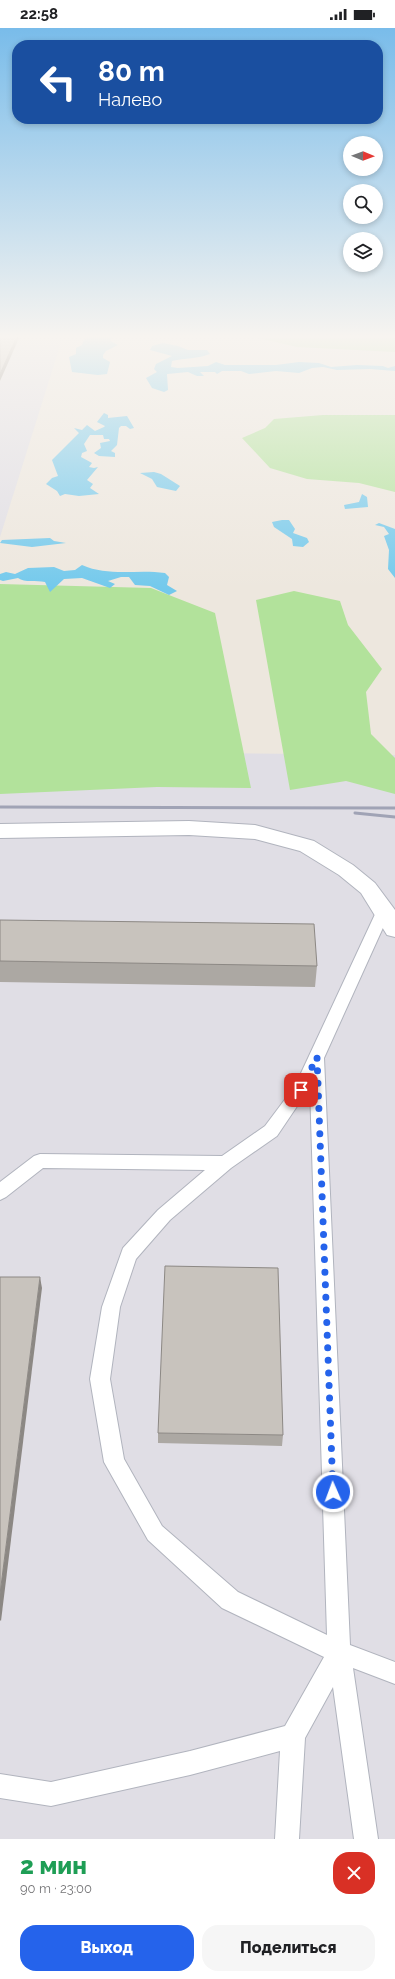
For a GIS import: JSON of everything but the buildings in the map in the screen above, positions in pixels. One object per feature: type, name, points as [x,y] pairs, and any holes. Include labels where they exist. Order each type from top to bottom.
[{"type":"street","points":[[0,831],[189,828],[255,832],[306,846],[346,870],[368,888],[391,921]]},
{"type":"lane","points":[[391,921],[317,1057],[301,1090],[271,1131],[225,1163],[164,1215],[129,1254],[111,1307],[100,1379],[114,1462],[155,1533],[230,1600],[339,1652],[395,1673]]},
{"type":"lane","points":[[317,1057],[339,1652],[366,1839]]},
{"type":"lane","points":[[0,1192],[40,1161],[225,1163]]},
{"type":"lane","points":[[287,1839],[293,1736],[339,1652]]},
{"type":"lane","points":[[0,1786],[52,1794],[190,1763],[293,1736]]},
{"type":"shaded area","points":[[0,421],[37,421],[0,537]]},
{"type":"shaded area","points":[[0,751],[395,755],[395,1839],[0,1839]]},
{"type":"green space","points":[[272,421],[395,421],[395,492],[359,483],[307,479],[270,468],[242,438],[265,428]]},
{"type":"green space","points":[[0,584],[151,588],[215,613],[251,788],[157,787],[0,794]]},
{"type":"green space","points":[[294,591],[340,601],[348,625],[382,669],[366,692],[371,734],[395,758],[395,794],[346,781],[290,790],[256,600]]},
{"type":"water","points":[[98,421],[130,421],[134,428],[130,429],[126,426],[121,426],[119,428],[117,445],[111,451],[115,453],[115,457],[99,456],[94,453],[101,448],[100,443],[110,441],[109,439],[104,439],[103,435],[90,435],[84,444],[87,451],[82,453],[81,457],[92,463],[89,467],[98,467],[87,480],[93,484],[90,488],[99,494],[79,496],[65,494],[60,496],[57,491],[46,484],[52,478],[58,476],[52,460],[79,433],[74,428],[82,430],[87,425],[95,431],[105,426],[97,422]]},
{"type":"water","points":[[154,472],[161,474],[180,486],[176,491],[157,487],[152,479],[140,473]]},
{"type":"water","points":[[362,494],[367,497],[368,507],[345,509],[344,505],[359,502]]},
{"type":"water","points":[[289,520],[295,529],[293,533],[307,538],[309,542],[303,547],[293,546],[292,539],[274,527],[272,522]]},
{"type":"water","points":[[379,523],[395,529],[395,578],[388,569],[389,550],[384,536],[389,534],[384,527],[375,525]]},
{"type":"water","points":[[50,538],[54,541],[66,543],[32,547],[0,543],[2,540]]},
{"type":"water","points":[[82,565],[102,571],[165,573],[169,577],[167,585],[177,591],[169,595],[150,586],[135,585],[129,577],[121,577],[108,581],[115,584],[110,588],[82,578],[64,579],[50,592],[45,582],[21,580],[18,578],[3,581],[0,580],[0,574],[6,572],[15,574],[28,568],[54,567],[64,571],[75,570]]},
{"type":"railway","points":[[0,807],[395,808]]},
{"type":"railway","points":[[355,813],[395,817]]},
{"type":"route","points":[[301,1090],[317,1057],[333,1492]]}]
